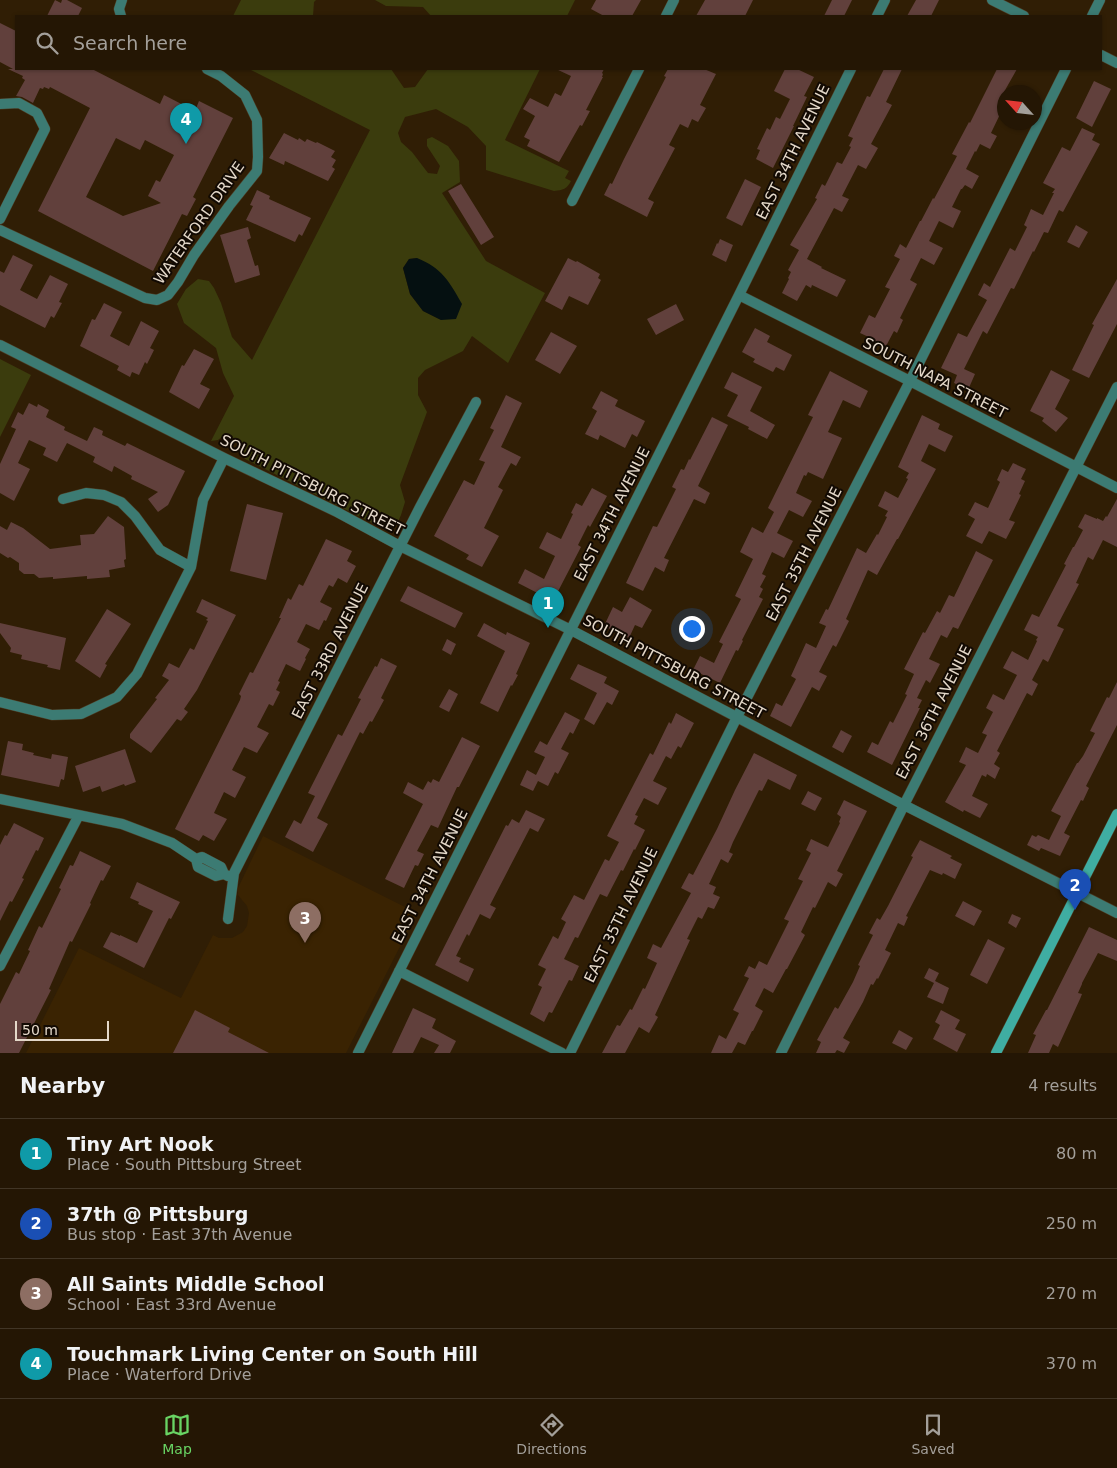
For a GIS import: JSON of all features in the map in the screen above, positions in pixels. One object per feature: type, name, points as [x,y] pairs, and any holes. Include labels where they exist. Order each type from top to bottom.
[{"type":"street","points":[[666,15],[674,0]]},
{"type":"street","points":[[878,15],[885,0]]},
{"type":"street","points":[[992,0],[1022,15]]},
{"type":"street","points":[[1092,15],[1100,0]]},
{"type":"street","points":[[121,15],[119,9],[122,1]]},
{"type":"street","points":[[1102,56],[1117,63]]},
{"type":"street","name":"WATERFORD DRIVE","points":[[0,230],[145,298],[157,300],[168,295],[229,206],[257,171],[257,120],[245,95],[209,70]]},
{"type":"street","points":[[572,201],[638,70]]},
{"type":"street","name":"EAST 34TH AVENUE","points":[[358,1053],[851,70]]},
{"type":"street","name":"EAST 35TH AVENUE","points":[[570,1053],[737,717],[910,381],[1066,70]]},
{"type":"street","points":[[0,104],[19,104],[37,113],[45,129],[0,219]]},
{"type":"street","name":"SOUTH NAPA STREET","points":[[739,295],[1117,488]]},
{"type":"street","name":"SOUTH PITTSBURG STREET","points":[[0,345],[570,630],[904,805],[1117,913]]},
{"type":"street","name":"EAST 36TH AVENUE","points":[[781,1053],[904,805],[1117,387]]},
{"type":"street","name":"EAST 33RD AVENUE","points":[[228,919],[228,876],[234,873],[400,546],[476,402]]},
{"type":"street","points":[[0,702],[52,715],[81,714],[117,697],[137,674],[191,568],[203,500],[224,458]]},
{"type":"street","points":[[63,500],[86,493],[104,495],[121,502],[135,516],[160,550],[191,568]]},
{"type":"street","points":[[0,799],[122,824],[172,843],[196,858],[202,857],[221,867],[228,876]]},
{"type":"street","points":[[996,1053],[1117,814]]},
{"type":"street","points":[[0,966],[79,815]]},
{"type":"street","points":[[399,971],[562,1053]]},
{"type":"shaded area","points":[[241,0],[316,0],[314,2],[313,15],[234,15]]},
{"type":"shaded area","points":[[375,0],[575,0],[568,15],[430,15],[423,7],[386,6]]},
{"type":"shaded area","points":[[251,70],[392,70],[404,88],[415,87],[427,70],[540,70],[505,140],[569,171],[565,178],[571,181],[564,189],[554,191],[486,170],[486,146],[468,127],[436,109],[405,117],[398,133],[401,142],[412,152],[428,173],[437,174],[440,166],[427,146],[427,139],[432,137],[448,146],[459,161],[460,182],[442,193],[486,261],[545,293],[508,363],[472,336],[463,351],[425,370],[418,378],[418,395],[427,412],[400,485],[405,502],[396,526],[389,530],[382,528],[245,459],[241,453],[240,445],[223,436],[218,440],[211,441],[234,396],[223,373],[216,348],[184,323],[177,304],[186,289],[198,279],[209,281],[214,288],[232,337],[252,360],[370,130]],"holes":[[[417,258],[441,320],[423,311],[410,294],[403,268],[409,259]]]},
{"type":"shaded area","points":[[417,258],[439,271],[453,289],[462,304],[456,319],[441,320],[423,311],[410,294],[403,268],[409,259]]},
{"type":"shaded area","points":[[0,359],[31,375],[0,437]]},
{"type":"shaded area","points":[[263,836],[417,913],[346,1053],[26,1053],[79,948],[181,998],[213,935],[219,938],[232,938],[243,932],[247,926],[249,913],[247,906],[238,895],[238,888]]},
{"type":"building","points":[[55,0],[61,3],[62,0],[67,0],[82,8],[78,15],[48,15]]},
{"type":"building","points":[[596,0],[641,0],[633,15],[602,15],[591,9]]},
{"type":"building","points":[[705,0],[753,0],[746,15],[697,15]]},
{"type":"building","points":[[832,0],[852,0],[844,15],[824,15]]},
{"type":"building","points":[[916,0],[939,0],[932,15],[908,15]]},
{"type":"building","points":[[0,23],[15,30],[15,70],[94,70],[160,104],[164,95],[195,111],[199,101],[233,118],[193,197],[196,199],[187,216],[182,214],[153,271],[38,211],[90,108],[50,87],[49,89],[40,88],[33,103],[16,96],[25,80],[22,78],[23,76],[8,69],[13,69],[0,62]],"holes":[[[116,138],[140,150],[145,140],[174,155],[160,182],[156,180],[148,196],[161,203],[123,216],[86,197]]]},
{"type":"building","points":[[558,70],[604,70],[603,77],[586,110],[590,111],[559,162],[527,146],[530,140],[524,137],[535,116],[523,109],[530,98],[548,107],[555,93],[561,96],[571,76]]},
{"type":"building","points":[[667,70],[706,70],[716,74],[700,105],[706,108],[698,122],[692,119],[688,128],[680,124],[669,145],[675,148],[648,199],[654,202],[647,217],[604,195],[610,183],[612,184],[666,77],[664,76]]},
{"type":"building","points":[[784,70],[799,70],[814,77],[804,96],[807,97],[794,126],[773,168],[756,159],[760,150],[757,149],[767,128],[770,130],[776,117],[780,119],[790,99],[774,91]]},
{"type":"building","points":[[884,70],[902,70],[886,102],[892,105],[871,144],[878,148],[866,169],[858,165],[842,196],[849,199],[842,212],[834,208],[807,259],[846,280],[837,297],[812,285],[811,288],[806,285],[797,301],[782,293],[791,272],[788,270],[799,250],[790,245],[817,199],[815,198],[822,184],[825,186],[837,162],[842,164],[851,147],[849,146],[853,138],[848,136],[867,96],[870,97]]},
{"type":"building","points":[[996,70],[1016,70],[1008,85],[997,85],[997,121],[991,133],[997,136],[990,149],[980,144],[966,169],[979,176],[972,189],[965,185],[961,189],[952,207],[961,211],[953,228],[939,221],[929,241],[943,248],[934,265],[921,258],[910,280],[917,284],[900,318],[903,320],[897,333],[894,331],[885,348],[872,341],[873,339],[860,333],[869,315],[875,318],[890,289],[885,287],[900,259],[894,256],[900,244],[906,248],[934,199],[957,156],[952,154]]},
{"type":"building","points":[[1094,81],[1111,89],[1092,127],[1076,118]]},
{"type":"building","points":[[1082,128],[1095,134],[1092,140],[1100,144],[1063,212],[1059,210],[1048,233],[1044,232],[1014,289],[1011,288],[987,334],[983,331],[964,369],[975,374],[968,390],[954,383],[957,375],[941,368],[958,333],[967,337],[987,300],[978,295],[984,283],[990,287],[1010,248],[1015,251],[1027,227],[1024,225],[1031,209],[1043,215],[1055,189],[1043,183],[1062,147],[1070,151]]},
{"type":"building","points":[[284,133],[305,142],[307,139],[317,142],[335,151],[331,157],[336,160],[332,167],[335,169],[328,181],[285,161],[284,165],[269,158]]},
{"type":"building","points":[[745,179],[761,187],[742,226],[726,218]]},
{"type":"building","points":[[461,184],[494,237],[481,245],[448,191]]},
{"type":"building","points":[[257,190],[270,196],[269,199],[311,218],[302,236],[299,234],[295,242],[246,220],[253,206],[250,205]]},
{"type":"building","points":[[1076,225],[1088,232],[1079,248],[1067,242]]},
{"type":"building","points":[[248,227],[251,238],[247,240],[255,266],[258,265],[260,275],[235,283],[220,235]]},
{"type":"building","points":[[720,239],[733,245],[726,262],[712,255]]},
{"type":"building","points":[[13,255],[33,265],[20,290],[37,299],[50,275],[68,284],[59,302],[62,303],[54,318],[51,316],[45,328],[0,305],[0,271],[4,273]]},
{"type":"building","points":[[568,258],[600,274],[598,278],[601,280],[588,305],[569,296],[562,310],[545,301]]},
{"type":"building","points":[[1117,279],[1117,324],[1089,378],[1072,370],[1094,325],[1092,324]]},
{"type":"building","points":[[104,303],[122,312],[110,336],[129,346],[141,321],[159,331],[150,348],[154,350],[147,364],[145,362],[139,375],[132,372],[130,377],[117,370],[119,366],[80,346],[92,319],[95,320]]},
{"type":"building","points":[[676,304],[684,320],[656,335],[647,319]]},
{"type":"building","points":[[755,328],[770,336],[767,342],[792,355],[784,371],[776,367],[773,372],[753,362],[755,359],[742,352]]},
{"type":"building","points":[[551,332],[577,346],[560,374],[535,360]]},
{"type":"building","points":[[194,349],[214,359],[200,384],[210,389],[199,409],[169,392],[182,365],[184,366]]},
{"type":"building","points":[[1051,370],[1070,380],[1055,409],[1068,418],[1056,432],[1042,421],[1044,418],[1030,411]]},
{"type":"building","points":[[830,371],[868,391],[860,408],[843,400],[828,432],[842,438],[823,479],[808,472],[806,476],[804,475],[796,493],[812,501],[803,517],[789,510],[777,533],[793,541],[784,558],[772,552],[762,574],[766,576],[760,587],[763,589],[759,597],[763,599],[720,683],[693,670],[700,656],[714,663],[723,644],[719,642],[741,599],[735,596],[753,559],[740,552],[752,527],[763,533],[774,512],[768,508],[813,417],[808,415]]},
{"type":"building","points":[[732,372],[762,387],[750,411],[775,425],[767,439],[727,416],[738,395],[724,388]]},
{"type":"building","points":[[601,391],[618,400],[615,406],[645,421],[637,437],[632,434],[625,448],[600,435],[598,440],[585,434],[597,411],[592,408]]},
{"type":"building","points":[[506,395],[522,403],[501,447],[521,457],[516,466],[511,463],[498,487],[503,490],[484,528],[499,536],[482,567],[466,559],[469,555],[434,536],[464,480],[474,485],[485,462],[479,460],[494,430],[490,428]]},
{"type":"building","points":[[29,403],[37,407],[38,404],[49,410],[46,417],[65,427],[64,430],[87,441],[94,427],[103,431],[102,435],[125,446],[127,443],[185,471],[168,505],[158,512],[148,499],[158,492],[131,479],[132,476],[114,466],[112,472],[93,462],[95,457],[67,443],[57,462],[43,455],[46,448],[29,440],[18,463],[30,469],[14,501],[0,493],[0,464],[16,429],[11,427],[18,412],[23,415]]},
{"type":"building","points":[[922,415],[940,424],[938,429],[953,436],[945,452],[929,444],[921,461],[936,469],[877,575],[868,570],[846,619],[849,621],[836,647],[833,645],[819,672],[827,676],[819,691],[812,687],[791,727],[770,716],[776,703],[782,706],[796,679],[791,676],[806,643],[816,648],[826,626],[819,623],[826,609],[828,610],[857,548],[866,553],[878,535],[888,511],[878,506],[885,491],[898,498],[908,479],[906,478],[909,473],[898,467]]},
{"type":"building","points":[[712,417],[728,425],[698,486],[710,493],[705,504],[694,499],[664,558],[669,560],[664,572],[655,567],[643,591],[626,583],[653,526],[657,527],[676,489],[672,487],[681,469],[684,470],[690,460]]},
{"type":"building","points":[[1013,463],[1026,469],[1021,479],[1025,481],[1019,494],[1021,495],[1009,520],[1015,522],[1006,539],[989,531],[982,544],[966,536],[975,519],[968,515],[975,502],[988,508],[1000,482],[997,480],[1002,469],[1008,472]]},
{"type":"building","points":[[592,488],[607,496],[590,527],[588,525],[578,545],[581,547],[553,601],[518,583],[525,569],[544,579],[555,556],[539,548],[547,532],[561,539],[576,503],[582,506]]},
{"type":"building","points":[[1117,499],[1117,547],[1103,540],[1093,560],[1088,557],[1076,583],[1079,584],[1057,626],[1064,629],[1048,662],[1043,659],[1032,680],[1038,684],[1032,696],[1027,693],[997,751],[1000,753],[994,764],[1000,768],[995,779],[987,774],[986,777],[982,775],[972,796],[988,804],[980,818],[964,810],[963,812],[945,802],[966,765],[959,762],[966,747],[978,753],[987,735],[982,733],[993,712],[986,708],[993,694],[1004,700],[1017,675],[1003,668],[1012,651],[1028,660],[1038,637],[1024,630],[1032,614],[1039,617],[1066,565],[1064,564],[1083,530],[1078,527],[1085,514],[1103,521]]},
{"type":"building","points":[[247,504],[283,513],[266,580],[230,571]]},
{"type":"building","points":[[108,516],[124,527],[126,559],[124,560],[125,567],[109,570],[110,577],[87,579],[87,576],[53,579],[53,577],[39,578],[34,574],[24,574],[19,570],[19,563],[0,553],[0,526],[7,530],[11,522],[23,528],[50,549],[81,545],[80,535],[94,534]]},
{"type":"building","points":[[326,539],[352,551],[347,561],[356,566],[347,583],[338,578],[333,587],[329,585],[320,602],[332,608],[319,630],[306,624],[297,642],[310,649],[306,659],[300,671],[286,664],[276,690],[280,692],[273,706],[269,704],[257,727],[269,733],[257,753],[244,747],[232,770],[246,777],[235,798],[224,792],[214,813],[227,819],[214,841],[203,835],[199,841],[175,829],[240,700],[241,696],[239,694],[250,672],[253,673],[281,618],[279,618],[288,598],[291,600],[299,584],[303,586]]},
{"type":"building","points":[[976,551],[993,560],[958,629],[953,627],[947,638],[941,635],[929,659],[940,664],[930,683],[926,680],[917,698],[922,700],[918,708],[920,708],[892,765],[867,752],[872,742],[878,745],[890,721],[893,723],[907,695],[905,694],[914,674],[904,669],[923,632],[925,633],[937,611],[940,613],[949,595],[954,597]]},
{"type":"building","points":[[408,586],[463,613],[455,628],[400,601]]},
{"type":"building","points":[[630,597],[652,610],[642,628],[635,625],[629,638],[604,626],[613,607],[622,612]]},
{"type":"building","points":[[202,599],[236,615],[197,690],[184,709],[188,712],[181,721],[177,719],[151,753],[130,738],[130,734],[169,680],[162,676],[169,663],[179,668],[190,648],[194,650],[208,621],[206,620],[208,618],[196,612]]},
{"type":"building","points":[[107,609],[131,624],[105,664],[107,665],[100,678],[75,661]]},
{"type":"building","points":[[0,623],[66,638],[60,670],[47,667],[48,665],[21,659],[22,655],[10,652],[11,648],[0,633]]},
{"type":"building","points":[[484,623],[506,635],[507,632],[530,643],[516,674],[518,675],[498,712],[480,703],[505,651],[477,636]]},
{"type":"building","points":[[447,639],[456,644],[451,655],[442,650]]},
{"type":"building","points":[[381,658],[397,666],[381,698],[384,700],[363,734],[360,732],[317,818],[328,824],[313,852],[285,837],[294,820],[301,824],[315,796],[308,793],[338,734],[342,736],[361,699],[358,698]]},
{"type":"building","points":[[578,664],[607,677],[604,683],[619,691],[612,705],[607,702],[594,725],[584,719],[597,693],[570,679]]},
{"type":"building","points":[[1117,682],[1117,725],[1086,786],[1089,788],[1083,801],[1081,800],[1064,833],[1070,836],[1060,856],[1041,848],[1039,851],[1027,845],[1032,835],[1036,837],[1038,835],[1049,840],[1061,816],[1051,811],[1095,733],[1090,731],[1107,697],[1109,698]]},
{"type":"building","points":[[449,689],[458,694],[449,712],[439,707]]},
{"type":"building","points":[[565,712],[580,720],[573,734],[570,732],[561,749],[569,753],[558,774],[555,772],[548,786],[538,781],[533,791],[520,785],[527,770],[536,775],[545,757],[534,752],[540,741],[547,745]]},
{"type":"building","points":[[676,713],[694,723],[681,748],[678,746],[671,759],[666,756],[653,781],[667,788],[658,805],[644,798],[635,815],[638,816],[634,824],[645,830],[607,897],[600,894],[578,938],[575,937],[564,959],[579,966],[572,981],[569,980],[552,1013],[549,1012],[544,1022],[530,1014],[542,987],[538,985],[546,969],[538,965],[553,936],[558,939],[566,922],[561,919],[574,895],[584,900],[605,859],[609,861],[619,842],[607,836],[650,753],[653,755],[669,722],[671,724]]},
{"type":"building","points":[[841,730],[852,736],[843,753],[832,747]]},
{"type":"building","points":[[462,737],[480,746],[459,787],[457,787],[438,828],[431,825],[417,851],[424,854],[418,866],[415,865],[404,888],[385,879],[423,804],[403,793],[408,782],[423,790],[428,781],[431,783],[433,779],[439,782]]},
{"type":"building","points":[[8,741],[23,744],[22,750],[34,753],[33,755],[51,759],[52,754],[68,757],[64,780],[61,779],[59,787],[1,775]]},
{"type":"building","points":[[125,749],[136,782],[102,792],[100,786],[83,792],[75,766]]},
{"type":"building","points":[[754,753],[797,775],[790,790],[768,779],[762,791],[759,790],[733,842],[729,852],[733,854],[728,863],[721,859],[709,884],[716,887],[713,894],[720,897],[714,909],[708,907],[702,919],[698,917],[687,939],[690,940],[655,1015],[658,1017],[649,1033],[639,1027],[625,1053],[602,1053],[617,1025],[620,1026],[630,1009],[632,1010],[643,988],[645,989],[657,963],[647,958],[653,944],[661,948],[691,893],[681,888],[689,873],[693,875]]},
{"type":"building","points":[[808,791],[822,798],[815,811],[801,804]]},
{"type":"building","points":[[844,800],[867,811],[837,871],[843,874],[836,887],[828,882],[815,908],[813,907],[801,932],[805,935],[773,993],[764,988],[755,1006],[763,1011],[745,1045],[738,1042],[732,1053],[711,1053],[719,1035],[726,1039],[739,1013],[733,1010],[749,978],[744,976],[749,966],[755,969],[759,961],[767,965],[789,921],[784,919],[803,881],[798,879],[811,853],[806,850],[811,839],[828,847],[840,823],[841,817],[837,814]]},
{"type":"building","points":[[526,810],[545,819],[538,832],[530,828],[490,905],[496,908],[490,919],[480,914],[456,956],[461,958],[459,962],[474,969],[468,982],[435,965],[506,825],[508,826],[512,819],[519,823]]},
{"type":"building","points":[[14,823],[44,838],[22,878],[24,879],[12,902],[10,901],[0,921],[0,845]]},
{"type":"building","points":[[920,840],[952,856],[950,858],[962,864],[955,879],[943,873],[942,875],[930,870],[906,916],[908,917],[904,926],[898,923],[885,950],[891,953],[878,979],[873,985],[871,984],[843,1038],[850,1042],[844,1053],[837,1050],[835,1053],[816,1053],[821,1042],[817,1040],[835,1007],[838,1009],[853,982],[860,966],[858,965],[873,935],[869,933],[877,918],[880,920],[888,906]]},
{"type":"building","points":[[80,851],[111,866],[103,881],[101,880],[72,942],[70,941],[49,989],[51,990],[19,1053],[0,1053],[0,1004],[16,972],[19,974],[39,926],[42,928],[61,889],[59,888],[70,865],[73,866]]},
{"type":"building","points":[[137,882],[180,902],[171,919],[169,918],[144,968],[103,947],[111,932],[137,943],[153,911],[130,898]]},
{"type":"building","points":[[963,901],[982,911],[974,926],[955,916]]},
{"type":"building","points":[[1012,914],[1021,918],[1016,928],[1008,923]]},
{"type":"building","points":[[1089,927],[1117,940],[1117,961],[1098,953],[1082,983],[1078,993],[1082,994],[1058,1047],[1053,1044],[1049,1053],[1028,1053],[1036,1035],[1033,1034]]},
{"type":"building","points":[[988,939],[1005,948],[987,984],[970,975]]},
{"type":"building","points":[[929,968],[939,973],[935,981],[949,988],[943,1004],[927,997],[934,983],[924,978]]},
{"type":"building","points":[[413,1008],[436,1019],[432,1028],[456,1041],[450,1053],[434,1053],[439,1045],[421,1037],[413,1053],[392,1053]]},
{"type":"building","points":[[195,1010],[230,1028],[228,1032],[269,1053],[173,1053]]},
{"type":"building","points":[[941,1010],[960,1020],[955,1029],[966,1034],[957,1052],[933,1039],[940,1025],[935,1022]]},
{"type":"building","points":[[899,1030],[913,1038],[906,1050],[892,1043]]},
{"type":"place","name":"Touchmark Living Center on South Hill","points":[[186,144]]},
{"type":"place","name":"Tiny Art Nook","points":[[548,628]]},
{"type":"place","name":"37th @ Pittsburg","points":[[1075,910]]},
{"type":"place","name":"All Saints Middle School","points":[[305,943]]}]
